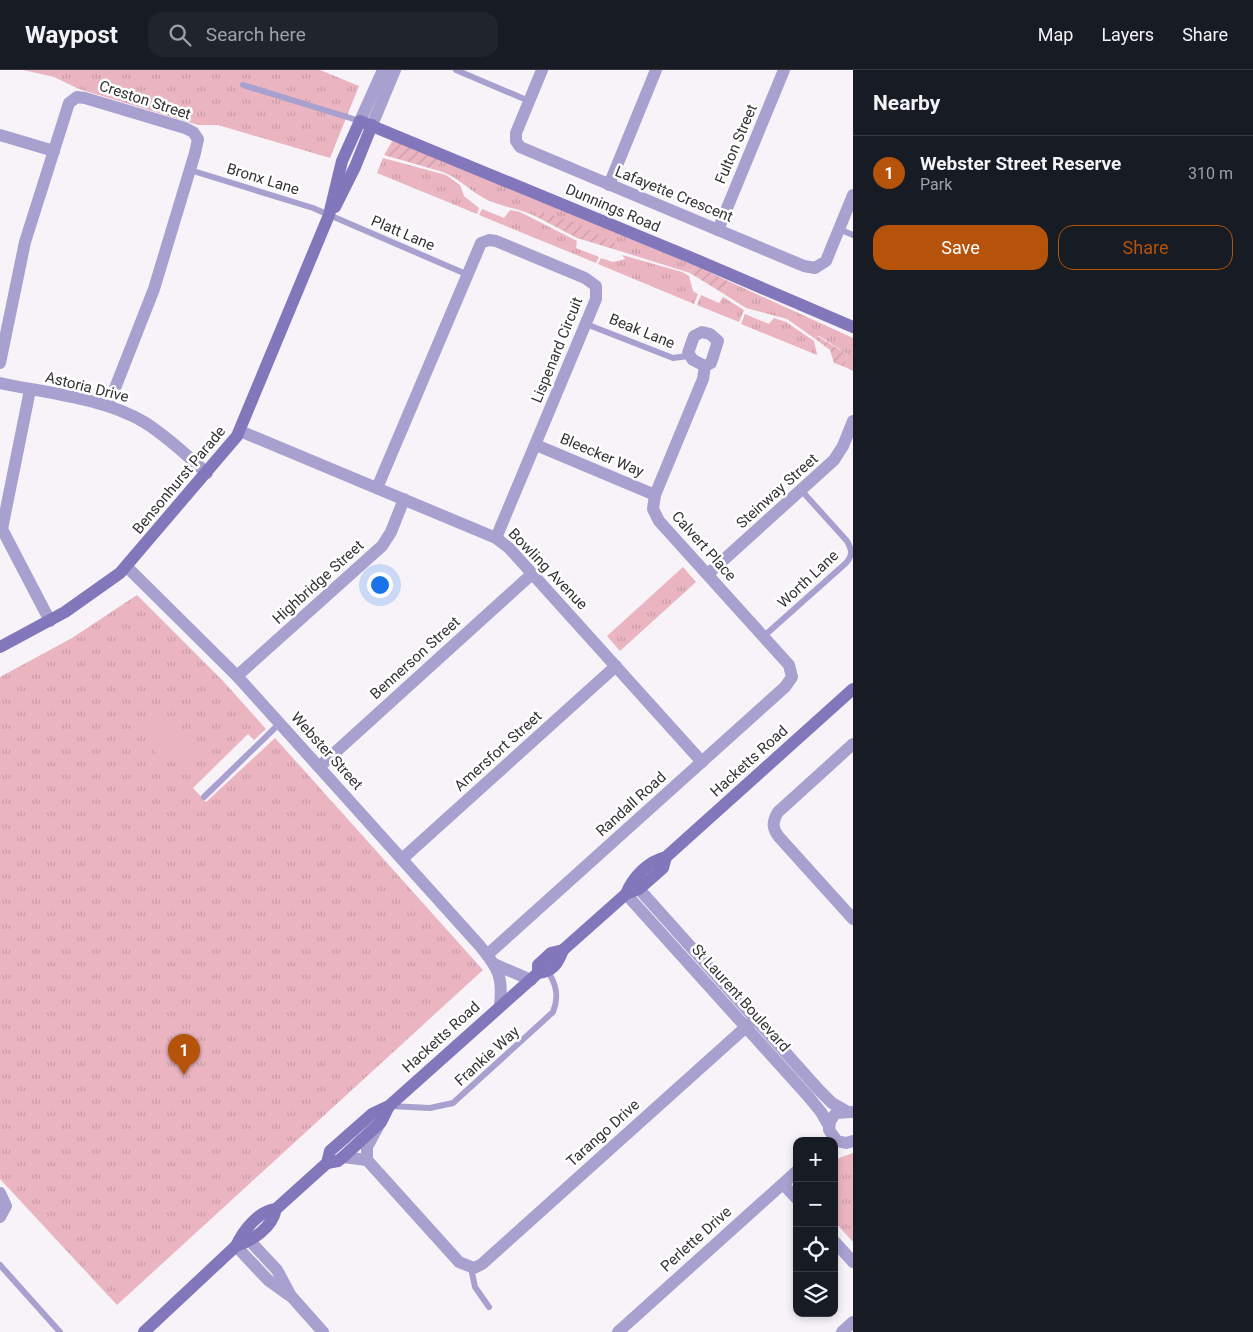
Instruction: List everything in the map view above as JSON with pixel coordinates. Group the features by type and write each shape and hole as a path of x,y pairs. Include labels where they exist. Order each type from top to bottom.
{"street":[{"name":"Bensonhurst Parade","path":"366,123 382,70"},
{"name":"Bensonhurst Parade","path":"0,647 50,621 80,602 127,567 240,431 329,215 342,161 366,123 394,70"},
{"name":"Lafayette Crescent","path":"542,70 516,133 518,145 524,150 718,230 815,268 826,261 853,195"},
{"path":"609,185 656,70"},
{"name":"Fulton Street","path":"718,230 784,70"},
{"name":"Creston Street","path":"0,363 25,242 69,102 80,97 184,128 194,132 198,142 154,289 108,406"},
{"name":"Dunnings Road","path":"366,123 683,254 853,327"},
{"path":"0,136 54,151"},
{"name":"Lispenard Circuit","path":"377,488 478,247 489,240 567,270 594,283 597,289 596,299 496,538"},
{"path":"702,332 716,338 718,345 711,363 705,366 688,356 689,348 698,333 702,332"},
{"path":"655,495 703,379 705,366"},
{"name":"Astoria Drive","path":"0,383 108,406 131,416 154,429 207,473"},
{"path":"30,390 2,529 50,621"},
{"name":"Steinway Street","path":"708,574 834,460 843,446 853,421"},
{"name":"Bowling Avenue","path":"240,431 496,538 509,548 702,762"},
{"name":"Bleecker Way","path":"536,445 655,495"},
{"name":"Calvert Place","path":"655,495 653,504 656,516 789,665 792,675"},
{"name":"Highbridge Street","path":"237,676 382,546 391,532 404,499"},
{"name":"Webster Street","path":"127,567 237,676 491,960 501,977 500,1006"},
{"name":"Bennerson Street","path":"319,766 532,574"},
{"name":"Amersfort Street","path":"402,859 616,666"},
{"name":"Randall Road","path":"491,960 784,687 792,675"},
{"name":"Hacketts Road","path":"144,1332 246,1237 267,1210 276,1209 327,1162 330,1151 372,1114 389,1106 500,1006 539,975 538,965 551,954 563,950 626,894 655,859 666,857 853,689"},
{"path":"853,744 778,812 773,822 774,830 779,837 853,919"},
{"name":"St Laurent Boulevard","path":"635,885 825,1097 851,1112"},
{"name":"St Laurent Boulevard","path":"626,894 817,1106 828,1134"},
{"name":"Webster Street","path":"491,960 539,975"},
{"name":"Tarango Drive","path":"471,1268 482,1264 756,1018"},
{"name":"Hacketts Road","path":"327,1162 338,1161 343,1157 381,1122 389,1106"},
{"path":"843,1143 828,1134 832,1117 851,1112"},
{"path":"367,1160 367,1147 381,1122"},
{"path":"343,1157 352,1156 367,1160 459,1262 471,1268"},
{"name":"Perlette Drive","path":"618,1332 793,1175"},
{"path":"782,1184 793,1195"},
{"path":"0,1193 6,1206 0,1218"},
{"path":"246,1237 277,1270 291,1296 323,1332"},
{"path":"838,1245 853,1262"},
{"path":"236,1246 268,1280 291,1296"},
{"path":"842,1332 853,1322"}],"lane":[{"path":"456,70 529,101"},
{"path":"243,85 366,123"},
{"name":"Bronx Lane","path":"190,170 329,215"},
{"name":"Platt Lane","path":"329,215 466,274"},
{"path":"839,229 853,234"},
{"name":"Beak Lane","path":"586,324 673,358 688,356"},
{"name":"Worth Lane","path":"764,636 846,563 851,556 852,551 847,541 801,490"},
{"path":"204,797 280,723"},
{"name":"Frankie Way","path":"389,1106 430,1108 449,1104 461,1096 553,1012 557,992 554,982 539,975"},
{"path":"0,1265 60,1332"},
{"path":"471,1268 475,1287 489,1307"}],"green space":[{"path":"23,70 320,70 359,86 330,158 218,125 198,125 79,89 54,77"},
{"path":"393,140 440,160 436,170 384,155"},
{"path":"383,158 446,175 460,185 464,196 479,208 477,214 377,173"},
{"path":"440,160 696,266 690,273 620,251 617,244 540,212 537,217 489,200 455,178 436,170"},
{"path":"482,209 504,218 510,210 520,212 577,241 576,248 599,257 596,263 479,215"},
{"path":"540,212 571,221 617,244 620,251 577,238 537,217"},
{"path":"622,255 682,272 689,276 693,291 698,294 694,304 598,264 601,258 613,262 625,259"},
{"path":"696,266 728,281 724,294 690,273"},
{"path":"728,281 853,338 853,371 845,367 847,354 819,336 814,338 787,319 746,308 724,294"},
{"path":"701,295 719,303 723,297 744,310 739,322 697,305"},
{"path":"745,314 769,324 774,318 786,322 814,341 817,355 741,324"},
{"path":"817,336 847,354 845,367 834,363 830,350 814,338"},
{"path":"683,567 696,582 620,651 607,636"},
{"path":"137,595 223,681 266,729 254,740 248,734 193,788 206,802 275,738 483,970 117,1305 0,1179 0,677 72,638"},
{"path":"151,712 183,730 168,761 155,751 148,741 147,728"},
{"path":"184,735 201,744 189,766 172,757"},
{"path":"853,1153 853,1242 838,1225 838,1159"}],"place":[{"name":"Webster Street Reserve","path":"184,1075"}]}
